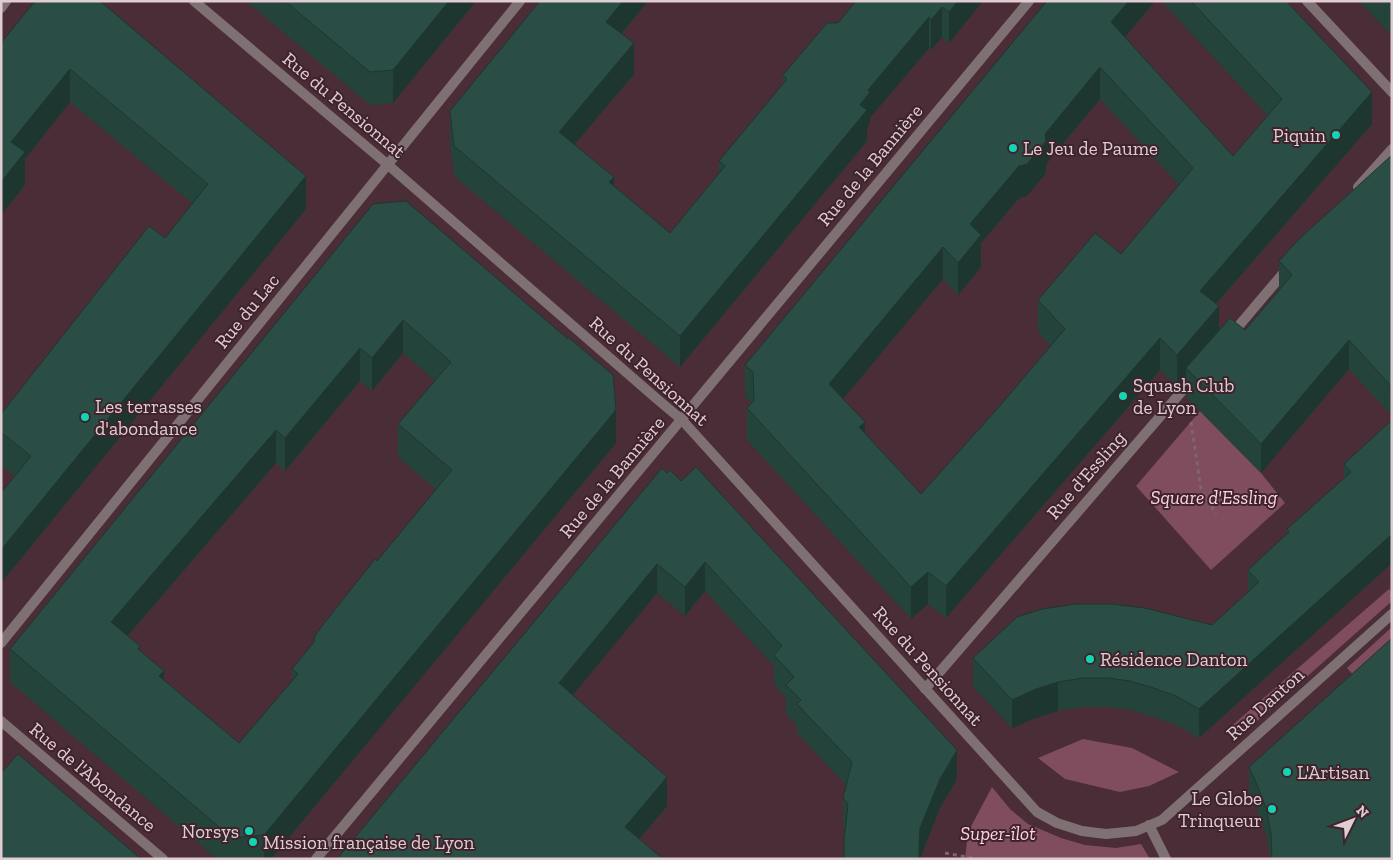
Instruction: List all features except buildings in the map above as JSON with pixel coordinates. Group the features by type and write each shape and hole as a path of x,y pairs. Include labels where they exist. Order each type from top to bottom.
{"street":[{"path":"1,8 6,1"},
{"name":"Rue du Pensionnat","path":"194,1 387,164 682,420 1037,812 1057,823 1082,831 1106,834 1136,831 1162,820"},
{"name":"Rue du Lac","path":"1,643 520,1"},
{"name":"Rue de la Bannière","path":"316,859 1029,1"},
{"path":"1307,1 1392,92"},
{"path":"1353,193 1392,148"},
{"path":"1224,343 1295,260"},
{"name":"Rue d'Essling","path":"925,689 1204,365"},
{"name":"Rue Danton","path":"1162,820 1392,614"},
{"name":"Rue de l'Abondance","path":"1,721 163,859"},
{"path":"1149,825 1166,859"}],"path":[{"path":"1190,414 1201,489 1216,514"},
{"path":"944,853 978,859"}],"green space":[{"name":"Square d'Essling","path":"1200,411 1261,473 1285,503 1211,570 1136,486"},
{"path":"1389,589 1392,592 1392,601 1237,739 1228,729"},
{"path":"1392,627 1392,648 1357,679 1347,668"},
{"path":"1083,739 1132,748 1179,772 1149,786 1120,792 1065,779 1038,758"},
{"name":"Super-îlot","path":"992,787 1010,809 1028,824 1061,838 1085,845 1116,848 1141,844 1150,859 965,859 968,832"}],"place":[{"name":"Piquin","path":"1336,135"},
{"name":"Le Jeu de Paume","path":"1013,148"},
{"name":"Squash Club de Lyon","path":"1123,396"},
{"name":"Les terrasses d'abondance","path":"85,417"},
{"name":"Résidence Danton","path":"1090,659"},
{"name":"L'Artisan","path":"1287,772"},
{"name":"Le Globe Trinqueur","path":"1272,809"},
{"name":"Norsys","path":"249,831"},
{"name":"Mission française de Lyon","path":"253,842"}]}
